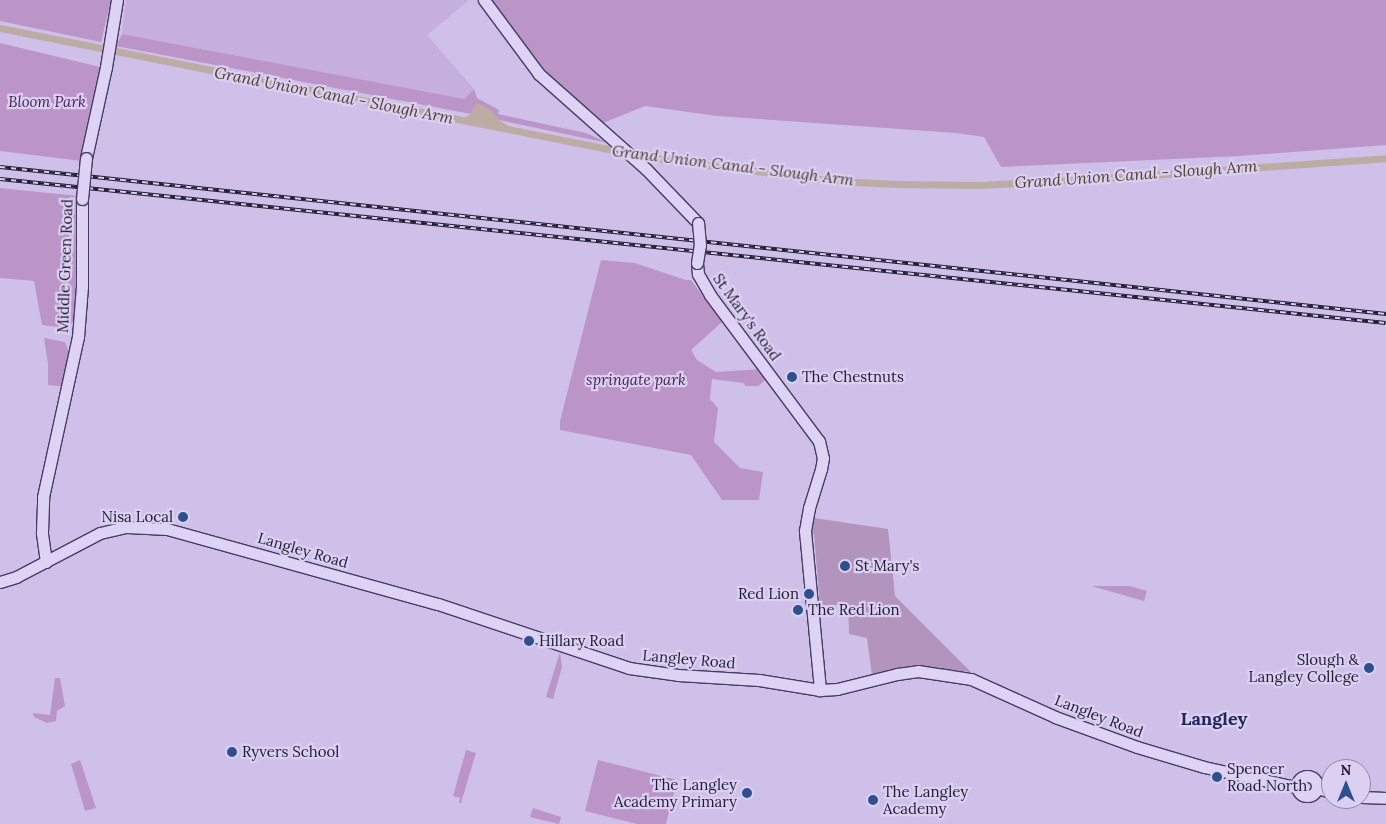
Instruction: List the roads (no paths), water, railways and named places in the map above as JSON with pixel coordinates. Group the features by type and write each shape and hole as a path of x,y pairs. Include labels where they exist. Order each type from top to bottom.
{"street":[{"name":"Middle Green Road","path":"46,562 42,532 43,497 78,337 82,286 82,199 86,158 106,66 117,0"},
{"name":"St Mary's Road","path":"484,0 539,74 646,169 698,223 700,245 697,264 698,274 710,295 819,441 823,458 822,469 809,508 805,531 820,690"},
{"name":"Langley Road","path":"0,582 46,562 100,533 127,527 167,528 457,610 629,668 678,675 759,680 820,690 837,689 897,674 918,671 972,679 1055,717 1136,747 1219,771 1296,787 1301,778 1308,776 1316,781 1317,788 1321,789"},
{"path":"1371,797 1386,798"}],"waterway":[{"name":"Grand Union Canal - Slough Arm","path":"0,28 653,158 835,181 981,185 1386,158"}],"railway":[{"path":"0,167 1386,314"},
{"path":"0,179 1386,323"}],"place":[{"name":"The Chestnuts","path":"792,377"},
{"name":"Nisa Local","path":"183,517"},
{"name":"St Mary's","path":"845,566"},
{"name":"Red Lion","path":"809,594"},
{"name":"The Red Lion","path":"798,610"},
{"name":"Hillary Road","path":"529,641"},
{"name":"Slough & Langley College","path":"1369,668"},
{"name":"Ryvers School","path":"232,752"},
{"name":"Spencer Road North","path":"1217,777"},
{"name":"The Langley Academy Primary","path":"747,793"},
{"name":"The Langley Academy","path":"873,800"}],"district":[{"name":"Langley","path":"1214,719"}],"park label":[{"name":"Bloom Park","path":"47,102"},
{"name":"springate park","path":"636,380"}]}
